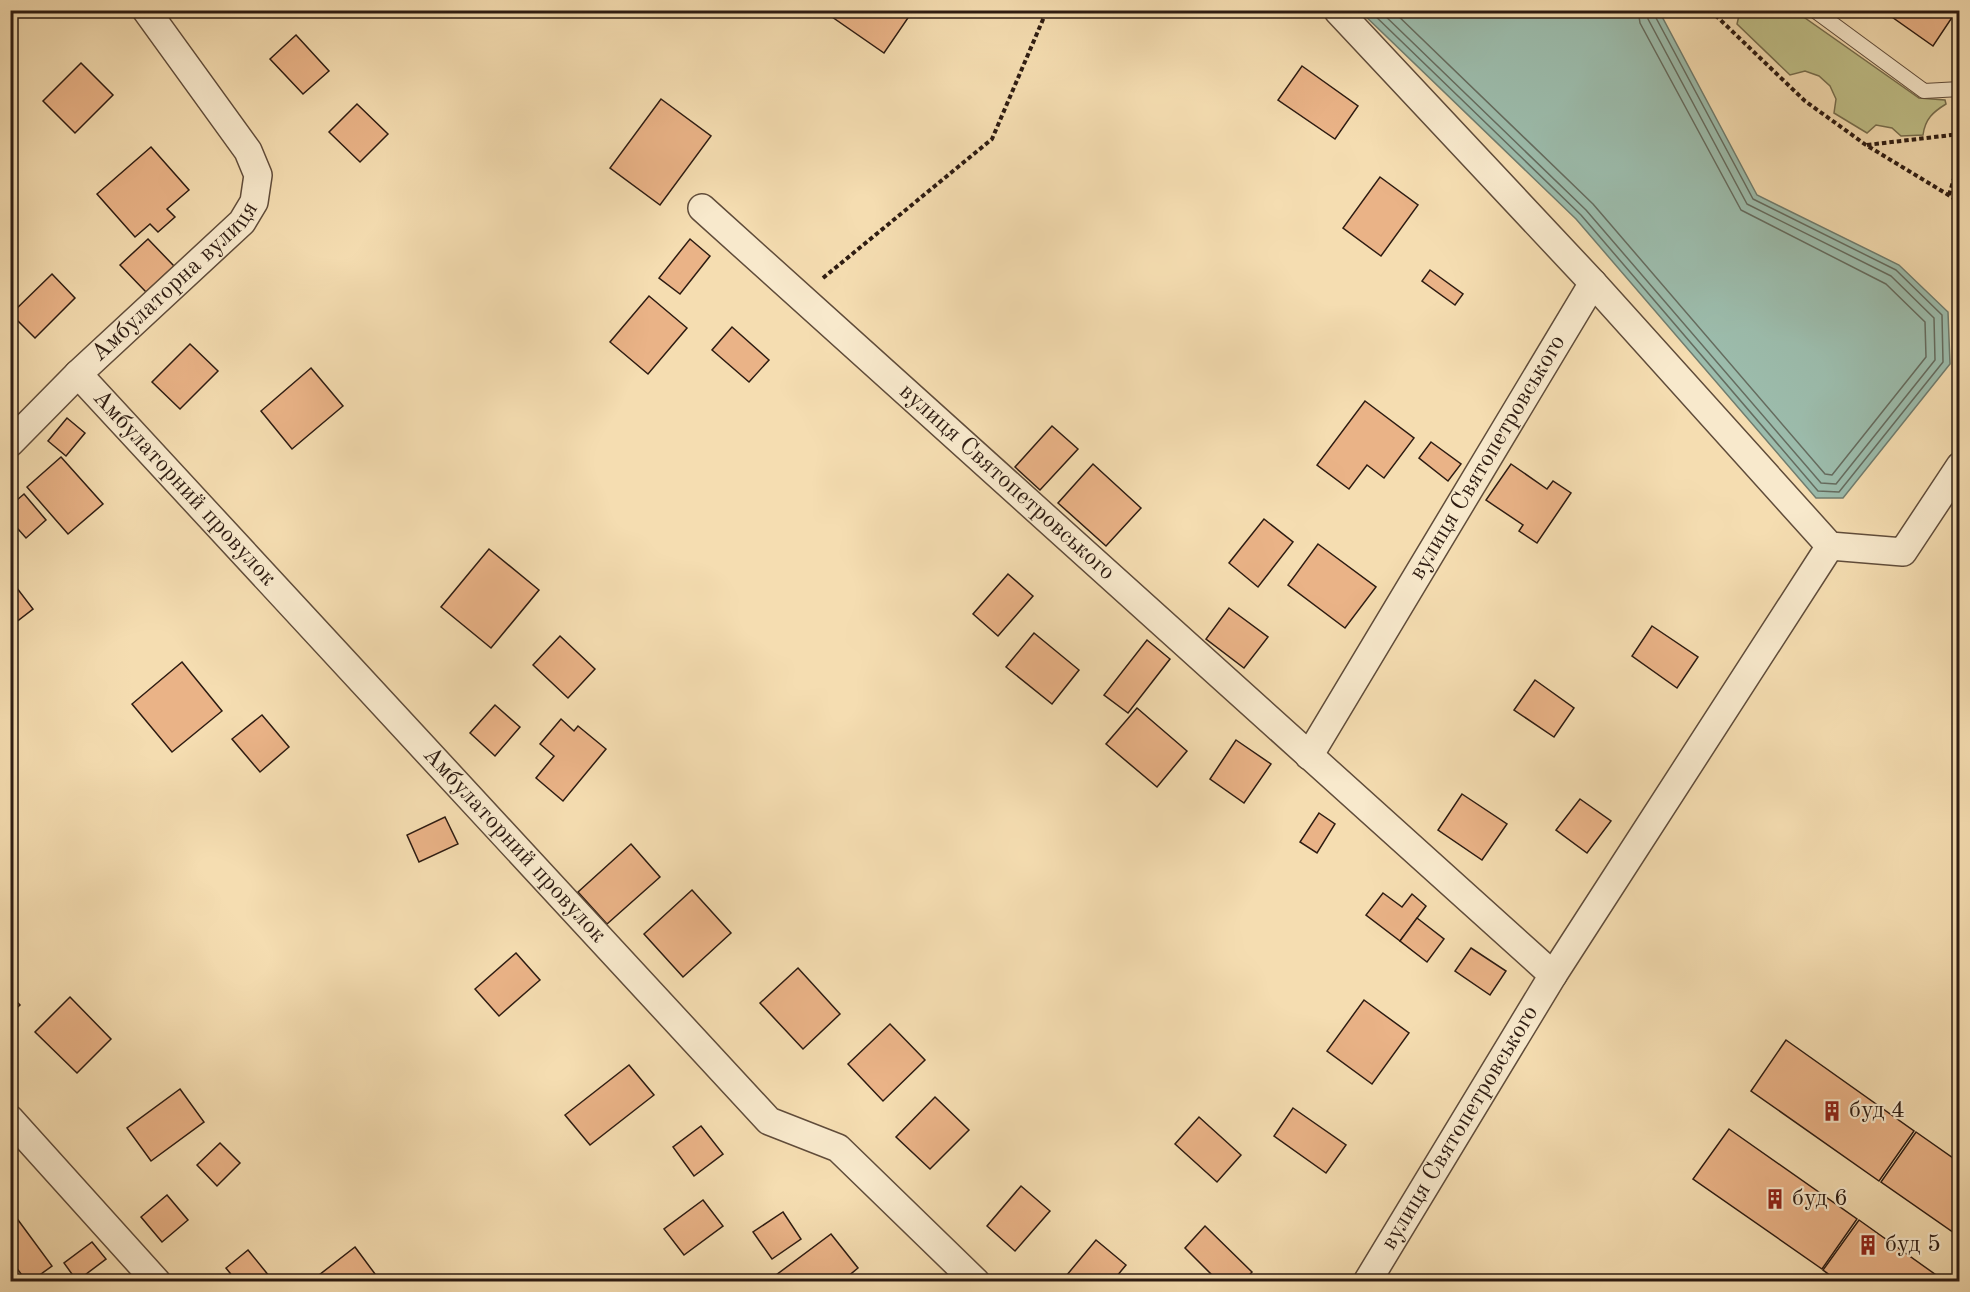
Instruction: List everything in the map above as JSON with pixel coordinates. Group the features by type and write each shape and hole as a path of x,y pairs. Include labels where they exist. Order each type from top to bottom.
{"street":[{"name":"Амбулаторна вулиця","path":"10,443 78,374 242,222 254,202 258,175 248,151 146,10"},
{"path":"1338,11 1593,284 1830,546 1903,552 1959,466"},
{"name":"вулиця Святопетровського","path":"702,208 1553,975"},
{"name":"вулиця Святопетровського","path":"1309,756 1593,284"},
{"name":"Амбулаторний провулок","path":"78,374 769,1121 838,1148 976,1281"},
{"name":"вулиця Святопетровського","path":"1367,1281 1553,975 1830,546"},
{"path":"10,1119 157,1281"}],"lane":[{"path":"1814,10 1924,91 1956,90"}],"path":[{"path":"800,296 992,139 1047,10"},
{"path":"1710,10 1804,101 1866,145 1959,202"},
{"path":"1949,195 1959,162 1956,90"},
{"path":"1866,145 1959,134"}],"green space":[{"path":"1740,11 1795,11 1919,98 1945,100 1946,104 1930,116 1923,135 1901,136 1892,128 1876,125 1867,133 1834,113 1836,99 1830,86 1819,76 1805,71 1790,75 1737,24"}],"water":[{"path":"1360,11 1659,11 1757,195 1899,265 1948,312 1950,364 1843,498 1816,498 1576,219"}],"building":[{"path":"822,10 904,10 910,15 884,53"},
{"path":"1882,10 1957,10 1933,46"},
{"path":"296,35 329,71 303,94 270,59"},
{"path":"81,63 113,95 75,133 43,101"},
{"path":"1302,66 1358,106 1335,139 1278,100"},
{"path":"661,99 711,136 660,205 610,168"},
{"path":"357,104 388,134 360,162 329,132"},
{"path":"151,147 189,190 167,209 175,217 158,232 150,224 135,237 97,194"},
{"path":"1380,177 1418,205 1381,256 1343,228"},
{"path":"148,239 174,266 146,292 120,265"},
{"path":"690,239 710,256 680,294 659,278"},
{"path":"1430,270 1463,294 1455,305 1422,281"},
{"path":"52,274 75,298 35,338 11,314"},
{"path":"649,296 687,328 648,374 610,342"},
{"path":"732,327 769,360 749,382 712,350"},
{"path":"190,344 218,371 180,409 152,382"},
{"path":"311,368 343,406 292,449 261,411"},
{"path":"1365,401 1414,438 1384,478 1367,465 1349,489 1317,465"},
{"path":"67,418 85,433 66,456 48,441"},
{"path":"1052,426 1078,449 1040,490 1015,467"},
{"path":"1431,442 1461,464 1448,481 1419,458"},
{"path":"61,457 103,504 68,534 27,487"},
{"path":"1093,464 1141,508 1106,546 1058,503"},
{"path":"1511,464 1547,489 1553,481 1571,493 1537,543 1519,531 1523,525 1486,500"},
{"path":"24,494 46,520 26,538 10,520 10,506"},
{"path":"1264,519 1293,542 1258,587 1229,563"},
{"path":"1318,544 1376,587 1345,628 1288,585"},
{"path":"489,549 539,590 491,648 441,607"},
{"path":"1008,574 1033,596 998,636 973,614"},
{"path":"10,579 33,609 11,626 10,626"},
{"path":"1229,608 1268,637 1244,668 1206,639"},
{"path":"1652,626 1698,657 1677,688 1632,656"},
{"path":"1034,633 1079,670 1052,704 1006,667"},
{"path":"560,636 595,669 568,698 533,665"},
{"path":"1147,640 1170,659 1128,713 1104,695"},
{"path":"182,662 222,711 172,752 132,704"},
{"path":"1535,680 1574,708 1554,737 1514,710"},
{"path":"495,705 520,727 495,756 470,733"},
{"path":"1137,708 1187,751 1157,787 1106,744"},
{"path":"262,715 289,747 260,772 232,739"},
{"path":"561,719 574,731 578,726 606,749 563,801 536,778 554,756 540,744"},
{"path":"1236,740 1271,764 1244,803 1210,779"},
{"path":"1462,794 1507,824 1482,860 1438,830"},
{"path":"1580,799 1611,821 1587,853 1556,830"},
{"path":"1319,813 1335,824 1317,853 1300,842"},
{"path":"445,817 458,844 419,862 407,835"},
{"path":"631,844 660,877 607,924 578,892"},
{"path":"692,890 731,933 683,977 644,934"},
{"path":"1383,893 1402,907 1412,894 1426,906 1400,941 1366,915"},
{"path":"1417,918 1444,939 1427,962 1400,941"},
{"path":"1471,948 1506,971 1490,995 1455,971"},
{"path":"516,953 540,980 499,1016 475,989"},
{"path":"798,968 840,1014 803,1049 760,1003"},
{"path":"10,995 20,1005 10,1014"},
{"path":"70,997 111,1039 77,1073 35,1032"},
{"path":"1364,1000 1409,1033 1372,1084 1327,1051"},
{"path":"890,1024 925,1060 883,1101 848,1064"},
{"name":"буд 4","path":"1786,1040 1914,1131 1879,1181 1751,1091"},
{"path":"629,1065 654,1095 590,1145 565,1115"},
{"path":"180,1089 204,1122 151,1161 127,1128"},
{"path":"935,1097 969,1130 930,1169 896,1137"},
{"path":"1293,1108 1346,1145 1326,1173 1274,1136"},
{"path":"1199,1117 1241,1155 1217,1182 1175,1144"},
{"path":"701,1126 723,1154 694,1176 673,1147"},
{"name":"буд 6","path":"1729,1129 1857,1219 1822,1269 1693,1179"},
{"path":"1916,1132 1960,1163 1960,1237 1881,1182"},
{"path":"220,1143 240,1163 217,1186 197,1165"},
{"path":"1021,1186 1050,1211 1015,1251 987,1226"},
{"path":"167,1195 188,1220 162,1242 141,1217"},
{"path":"703,1200 723,1226 684,1255 664,1229"},
{"path":"10,1209 52,1266 30,1282 27,1282 10,1259"},
{"path":"783,1212 801,1239 772,1259 753,1232"},
{"name":"буд 5","path":"1859,1220 1946,1282 1839,1282 1823,1270"},
{"path":"1205,1226 1252,1272 1243,1282 1219,1282 1185,1248"},
{"path":"831,1234 858,1268 841,1282 775,1282 772,1278"},
{"path":"1096,1240 1126,1265 1112,1282 1061,1282"},
{"path":"92,1242 106,1259 77,1281 64,1263"},
{"path":"355,1247 381,1282 310,1282"},
{"path":"248,1250 274,1282 237,1282 226,1268"}],"place":[{"name":"буд 4","path":"1832,1111"},
{"name":"буд 6","path":"1775,1199"},
{"name":"буд 5","path":"1868,1245"}]}
